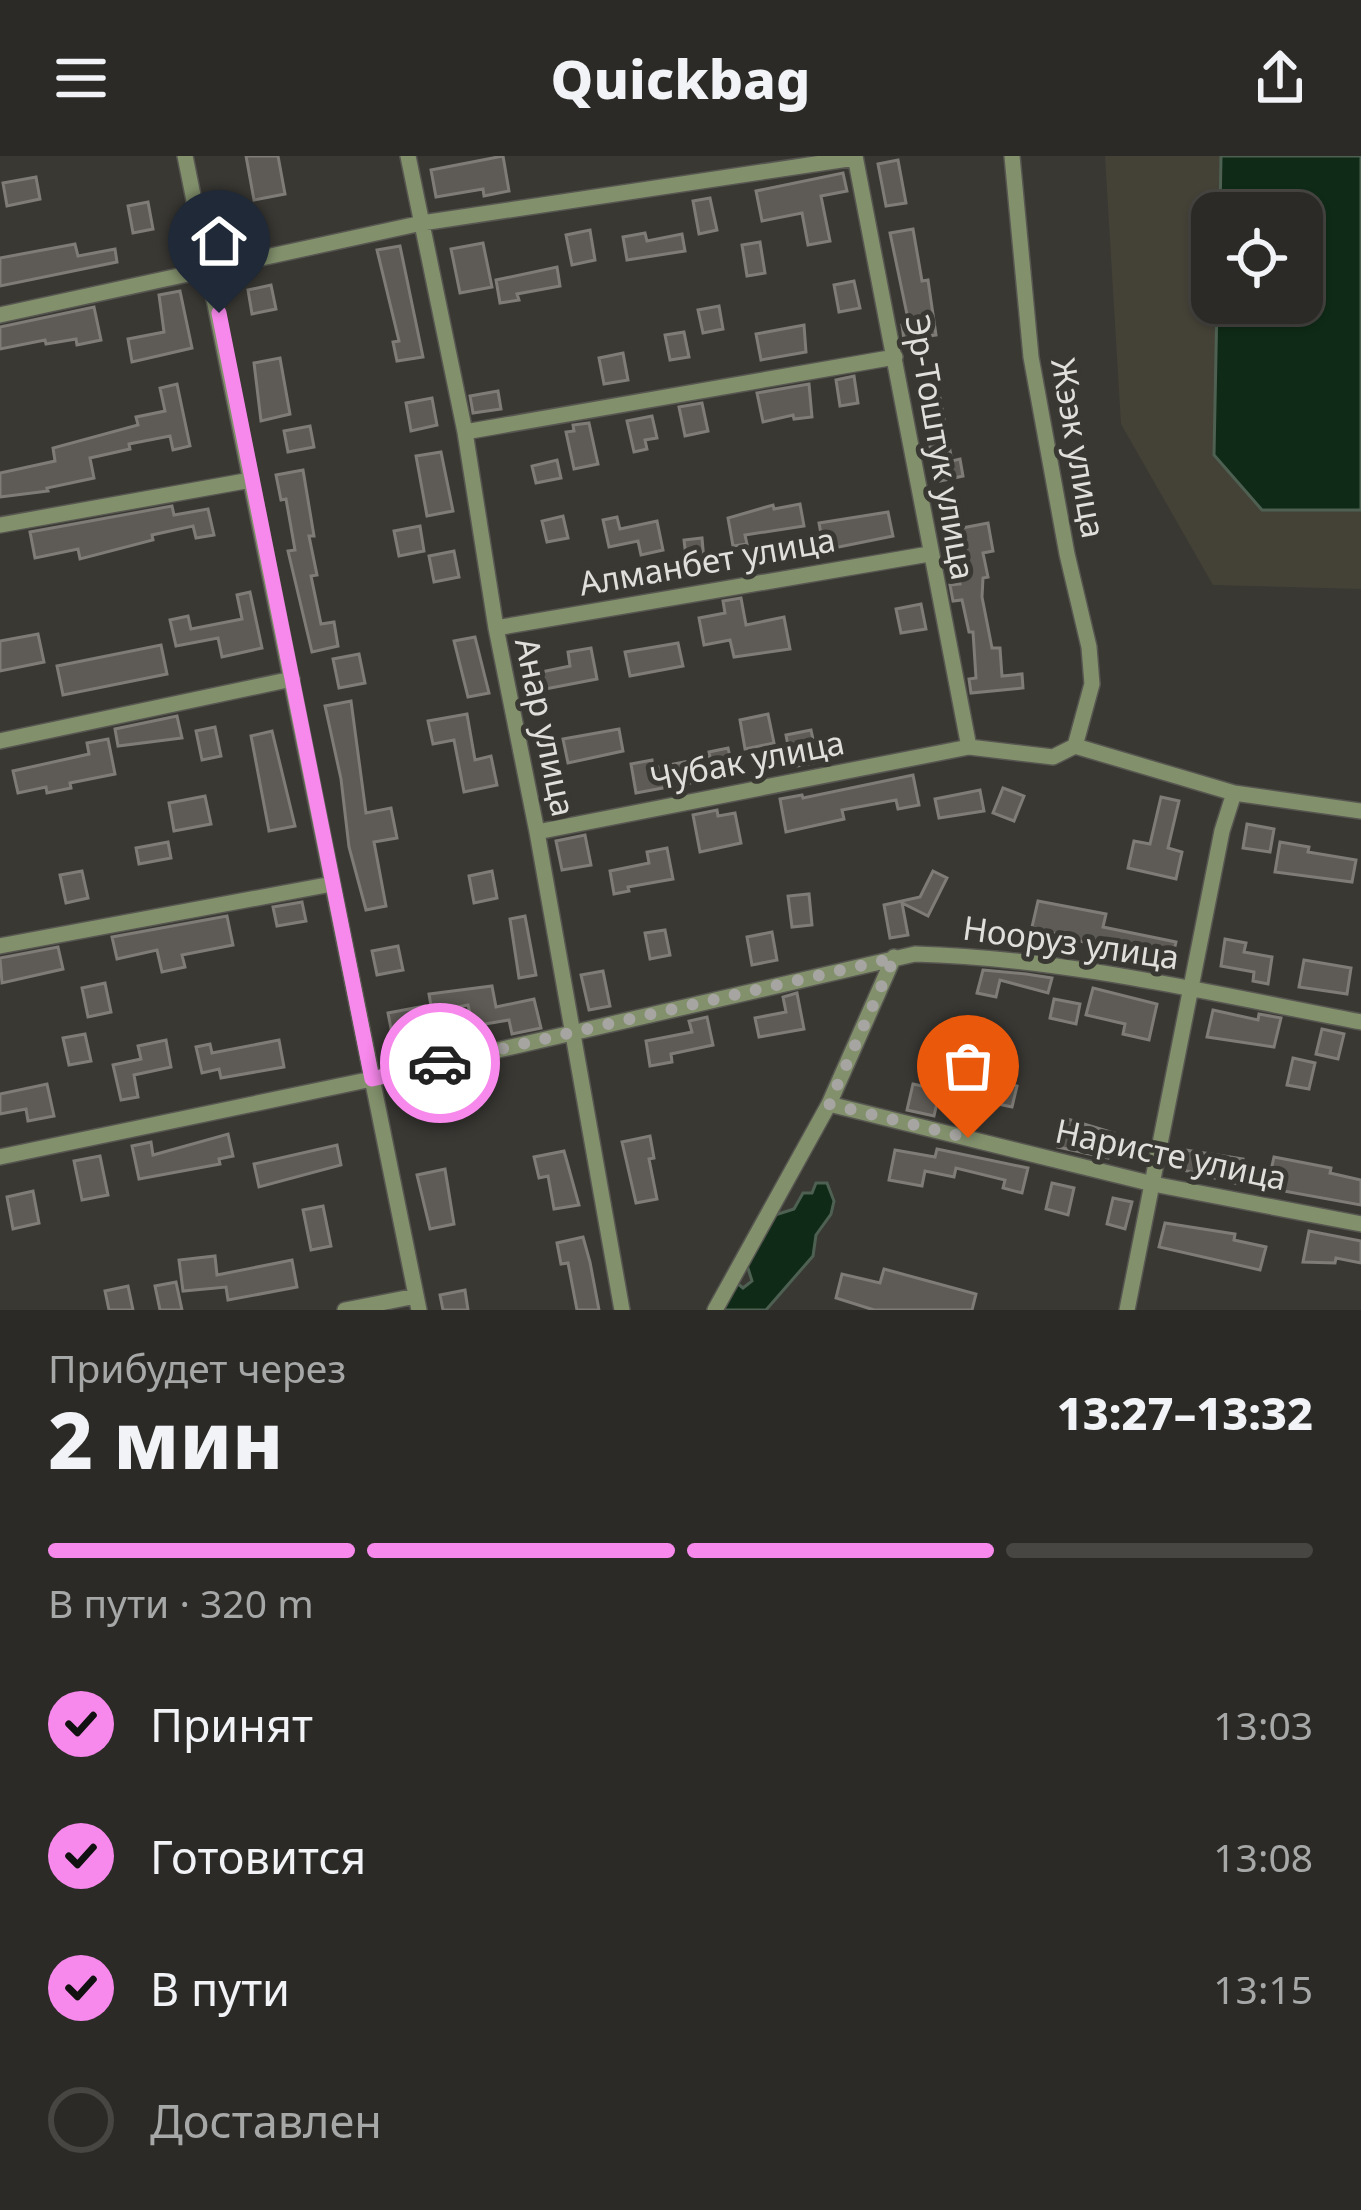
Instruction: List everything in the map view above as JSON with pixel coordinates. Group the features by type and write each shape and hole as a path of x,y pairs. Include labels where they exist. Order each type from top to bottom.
{"street":[{"path":"185,156 418,1303 345,1310"},
{"name":"Анар улица","path":"408,156 465,432 496,628 622,1310"},
{"name":"Жээк улица","path":"1012,156 1030,357 1089,647 1091,684 1075,746"},
{"name":"Эр-Тоштук улица","path":"0,315 422,223 855,157 969,747"},
{"path":"465,432 895,357"},
{"path":"0,525 251,480"},
{"name":"Алманбет улица","path":"496,628 929,554"},
{"path":"0,741 292,679"},
{"path":"969,747 1053,757 1075,746 1234,793 1361,811"},
{"name":"Чубак улица","path":"537,832 969,747"},
{"path":"1127,1310 1222,831 1234,793"},
{"path":"0,946 332,884"},
{"name":"Нооруз улица","path":"0,1157 372,1079 915,954 981,956 1361,1022"},
{"path":"715,1310 829,1104 894,958"},
{"name":"Наристе улица","path":"829,1104 1153,1184 1361,1224"}],"shaded area":[{"path":"1105,156 1361,156 1361,589 1213,585 1121,424"},
{"path":"1221,156 1361,156 1361,510 1262,510 1214,455 1217,324 1323,324 1323,192 1220,192"},
{"path":"816,1183 827,1183 834,1201 816,1235 813,1256 766,1310 721,1310 736,1282 743,1288 752,1281 747,1265 775,1215 794,1209"}],"building":[{"path":"246,156 278,156 285,194 254,200"},
{"path":"503,156 509,191 484,196 483,189 436,197 431,170"},
{"path":"898,160 906,203 886,206 878,164"},
{"path":"843,173 847,191 821,196 830,241 808,245 802,213 762,221 756,191"},
{"path":"36,177 40,199 7,206 3,183"},
{"path":"710,198 717,230 699,234 693,201"},
{"path":"148,202 153,229 133,233 128,206"},
{"path":"913,229 922,281 928,280 936,335 904,340 902,325 909,324 890,233"},
{"path":"590,230 595,260 572,265 566,235"},
{"path":"645,233 647,241 682,234 685,251 627,260 623,237"},
{"path":"760,242 765,273 747,276 742,245"},
{"path":"483,243 492,287 460,293 451,249"},
{"path":"75,244 78,256 115,249 117,262 0,286 0,258"},
{"path":"400,246 423,357 397,361 393,342 399,341 377,250"},
{"path":"557,267 560,286 517,294 519,300 500,303 496,280"},
{"path":"854,281 860,308 839,312 834,285"},
{"path":"271,285 276,309 252,314 248,290"},
{"path":"180,291 192,348 132,362 128,339 164,332 159,295"},
{"path":"719,306 723,329 703,333 698,310"},
{"path":"94,307 101,340 77,345 76,339 46,344 45,340 0,349 0,327"},
{"path":"804,325 806,352 761,360 756,334"},
{"path":"684,332 689,357 670,360 665,335"},
{"path":"623,353 628,380 604,384 599,358"},
{"path":"280,358 290,414 261,421 254,363"},
{"path":"935,372 952,461 960,459 963,476 936,482 918,375"},
{"path":"854,376 858,403 840,406 836,380"},
{"path":"177,384 190,446 173,450 170,436 129,444 130,449 90,458 94,478 48,491 0,497 0,473 55,461 53,448 138,425 136,417 165,411 160,388"},
{"path":"809,384 812,417 794,419 793,415 763,422 757,393"},
{"path":"498,391 501,409 473,413 470,396"},
{"path":"432,398 437,425 411,431 406,403"},
{"path":"702,403 708,431 685,436 679,407"},
{"path":"652,416 657,438 645,440 647,449 634,452 627,421"},
{"path":"589,423 598,464 574,469 566,432 574,431 573,425"},
{"path":"310,426 314,447 288,452 284,431"},
{"path":"441,452 453,511 427,516 416,456"},
{"path":"557,460 561,478 536,483 532,466"},
{"path":"303,470 317,575 311,576 321,624 334,622 338,646 312,652 288,551 295,550 286,499 281,500 276,475"},
{"path":"800,504 804,526 745,535 747,544 733,546 728,518 773,505 774,509"},
{"path":"172,506 174,515 208,509 214,535 196,538 193,526 80,559 78,549 35,558 30,532"},
{"path":"888,512 893,536 824,550 819,523"},
{"path":"563,516 568,538 547,542 542,521"},
{"path":"617,517 620,529 657,521 663,550 641,555 638,541 609,547 603,520"},
{"path":"988,523 993,551 983,553 988,577 983,578 982,597 992,648 1000,648 1002,676 1022,674 1023,688 971,693 969,679 976,678 973,632 969,632 962,600 953,601 950,585 960,584 955,562 968,559 962,528"},
{"path":"420,526 424,551 399,556 394,531"},
{"path":"702,538 705,572 688,574 684,540"},
{"path":"454,551 459,577 434,582 429,556"},
{"path":"250,592 262,648 222,657 218,638 176,646 170,620 188,616 191,629 242,619 237,595"},
{"path":"741,598 746,625 784,617 790,649 734,657 730,640 704,645 699,618 725,613 723,601"},
{"path":"921,604 926,629 901,633 896,609"},
{"path":"38,634 44,662 0,671 0,641"},
{"path":"475,637 489,693 468,697 454,641"},
{"path":"678,643 683,666 630,676 625,652"},
{"path":"161,645 167,674 63,695 57,666"},
{"path":"591,648 597,679 535,691 532,674 570,666 568,652"},
{"path":"359,654 365,683 339,688 333,659"},
{"path":"351,701 366,813 391,808 397,838 374,842 386,906 366,910 349,847 325,706"},
{"path":"467,714 475,760 491,756 497,785 464,792 454,740 433,744 428,721"},
{"path":"768,714 774,743 745,749 740,720"},
{"path":"177,716 182,738 118,746 115,729"},
{"path":"215,727 221,756 202,760 196,731"},
{"path":"619,729 623,751 568,763 563,739"},
{"path":"811,730 818,762 792,767 786,735"},
{"path":"272,731 295,826 269,831 251,736"},
{"path":"108,739 115,774 47,793 46,787 18,793 13,771 89,754 87,743"},
{"path":"728,748 733,769 636,793 631,764 652,760 653,768 710,757 709,752"},
{"path":"913,775 919,805 898,809 896,800 842,810 844,819 786,832 780,799"},
{"path":"1003,788 1024,796 1014,821 993,813"},
{"path":"980,790 984,811 939,818 935,799"},
{"path":"205,796 211,824 174,831 169,803"},
{"path":"1161,797 1179,801 1168,848 1182,852 1176,879 1128,868 1134,841 1150,844"},
{"path":"717,810 718,816 735,813 741,843 700,852 693,815"},
{"path":"1247,824 1274,829 1270,852 1243,848"},
{"path":"585,835 591,865 562,870 556,841"},
{"path":"168,842 171,858 139,864 136,848"},
{"path":"1280,842 1356,860 1352,882 1275,872"},
{"path":"667,848 673,879 614,894 610,871 649,863 647,852"},
{"path":"82,871 88,898 66,903 60,875"},
{"path":"492,871 497,898 474,903 469,876"},
{"path":"933,871 947,878 928,916 902,903 908,935 890,938 884,905 920,897"},
{"path":"809,894 812,925 792,927 788,896"},
{"path":"1038,901 1106,914 1103,927 1176,942 1170,967 1032,927"},
{"path":"302,902 306,921 277,926 273,907"},
{"path":"227,916 233,945 182,955 185,967 162,972 157,950 117,959 112,937"},
{"path":"525,916 536,975 519,978 510,919"},
{"path":"665,930 670,955 650,959 645,933"},
{"path":"772,932 777,960 752,965 747,937"},
{"path":"1225,939 1246,943 1244,952 1272,957 1268,984 1253,981 1254,972 1221,966"},
{"path":"398,946 403,970 377,975 372,951"},
{"path":"58,947 63,969 2,983 0,958"},
{"path":"1304,960 1351,968 1347,994 1299,987"},
{"path":"983,970 1052,978 1048,993 1000,980 996,997 977,993"},
{"path":"603,971 610,1006 589,1010 581,975"},
{"path":"105,983 111,1012 88,1017 82,988"},
{"path":"492,986 496,1007 534,999 541,1028 512,1034 509,1020 473,1026 468,1005 432,1012 429,994"},
{"path":"1093,988 1157,1004 1149,1040 1123,1034 1125,1024 1086,1015"},
{"path":"797,993 804,1029 759,1037 755,1018 786,1012 783,997"},
{"path":"1054,999 1080,1004 1076,1024 1050,1018"},
{"path":"425,1006 430,1032 393,1039 388,1013"},
{"path":"1213,1010 1258,1020 1259,1014 1281,1018 1274,1047 1207,1037"},
{"path":"707,1017 713,1045 671,1054 672,1062 650,1066 646,1041 692,1032 689,1021"},
{"path":"1322,1029 1344,1034 1338,1059 1316,1054"},
{"path":"85,1034 91,1061 69,1065 63,1038"},
{"path":"166,1040 171,1067 134,1075 138,1097 121,1100 113,1065 141,1059 138,1046"},
{"path":"279,1040 284,1067 221,1078 219,1069 202,1073 196,1047 210,1044 212,1053"},
{"path":"1293,1058 1315,1063 1309,1089 1287,1085"},
{"path":"989,1079 1017,1086 1012,1107 984,1101"},
{"path":"47,1084 54,1116 28,1121 26,1109 0,1114 0,1094"},
{"path":"913,1084 940,1090 934,1116 907,1110"},
{"path":"1064,1118 1114,1133 1108,1158 1058,1147"},
{"path":"228,1134 233,1156 219,1159 220,1164 139,1179 132,1146 151,1142 153,1155"},
{"path":"650,1136 657,1199 636,1203 622,1142"},
{"path":"337,1145 341,1165 259,1187 254,1164"},
{"path":"937,1149 1028,1168 1022,1193 1003,1188 1005,1180 956,1168 954,1177 925,1171 922,1186 889,1180 895,1150 935,1157"},
{"path":"1179,1149 1243,1159 1238,1184 1175,1168"},
{"path":"564,1151 579,1205 554,1209 548,1176 539,1178 534,1157"},
{"path":"100,1156 108,1195 82,1200 74,1161"},
{"path":"1274,1157 1331,1168 1330,1173 1361,1180 1361,1205 1267,1188"},
{"path":"445,1169 454,1224 430,1229 417,1175"},
{"path":"1052,1183 1074,1188 1068,1215 1046,1209"},
{"path":"33,1191 39,1223 13,1229 7,1197"},
{"path":"1113,1198 1132,1202 1125,1229 1107,1224"},
{"path":"323,1206 331,1246 311,1250 303,1210"},
{"path":"1165,1223 1235,1234 1234,1240 1266,1247 1260,1270 1159,1247"},
{"path":"1309,1231 1361,1241 1361,1263 1336,1258 1335,1263 1303,1262"},
{"path":"583,1237 599,1310 577,1310 568,1263 561,1264 557,1243"},
{"path":"215,1256 217,1275 292,1260 297,1287 228,1300 226,1287 183,1291 179,1260"},
{"path":"884,1269 976,1294 972,1310 874,1310 836,1298 842,1274 880,1283"},
{"path":"176,1282 182,1310 160,1310 155,1286"},
{"path":"128,1286 133,1310 109,1310 105,1291"},
{"path":"465,1290 468,1310 443,1310 440,1295"}],"way so far":[{"path":"440,1063 894,958 829,1104 968,1138"}],"route":[{"path":"219,313 372,1079 440,1063"}]}
